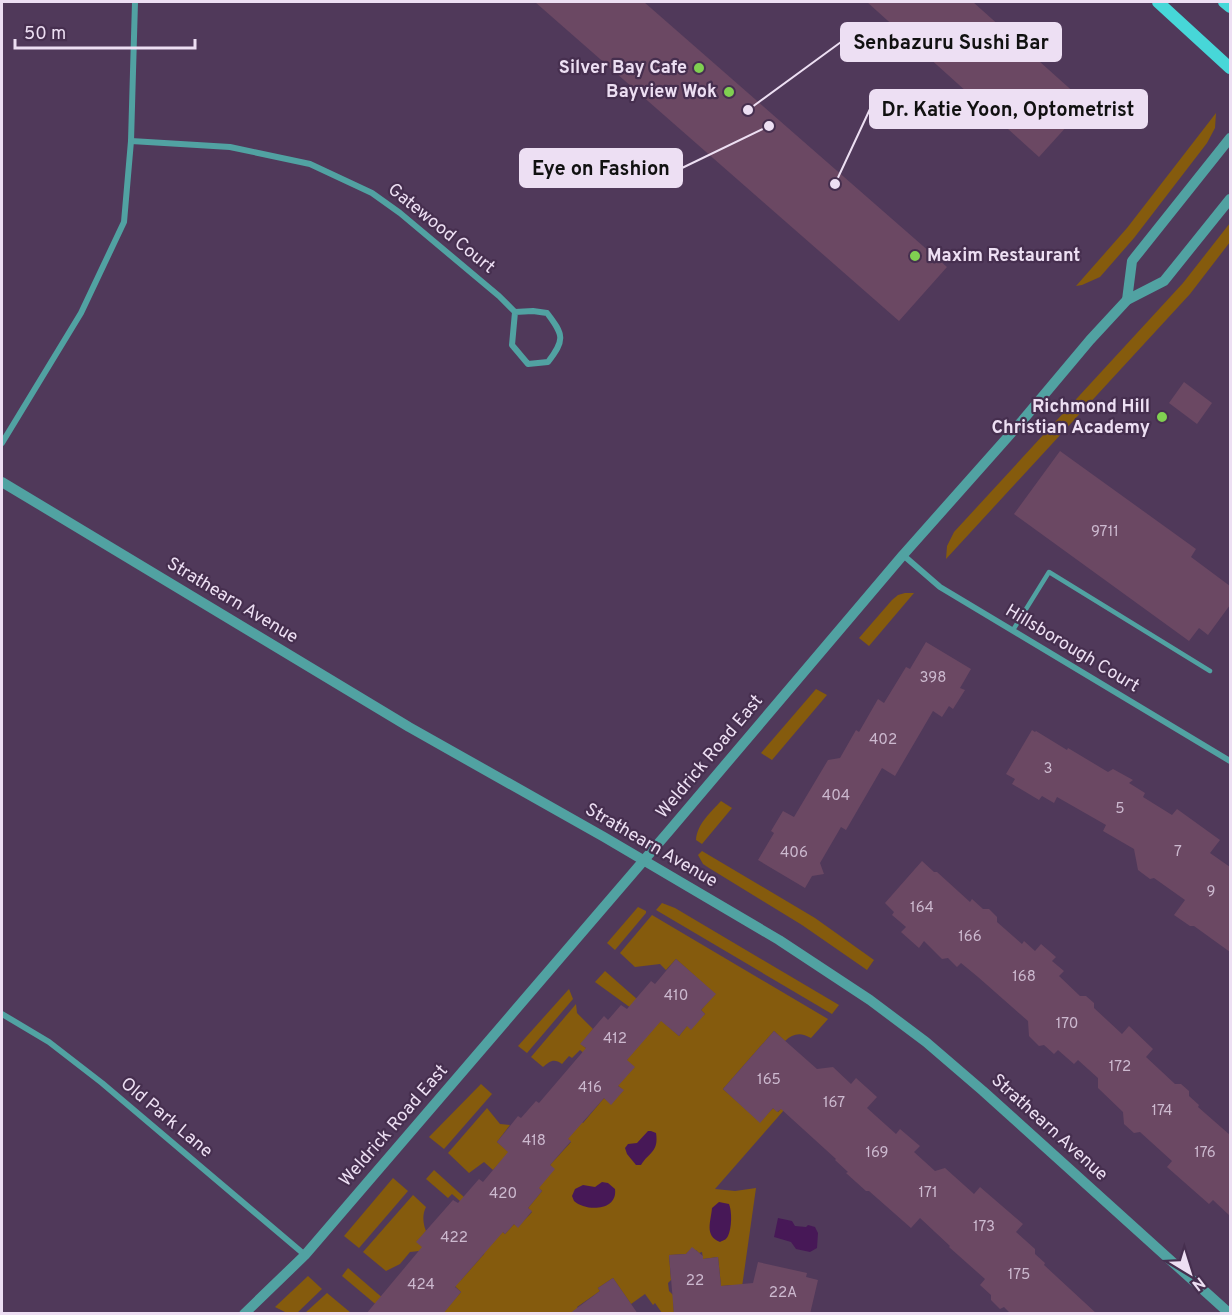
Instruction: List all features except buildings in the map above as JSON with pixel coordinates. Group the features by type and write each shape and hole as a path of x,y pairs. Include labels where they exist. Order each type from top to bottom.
{"main road":[{"path":"1158,2 1230,68"},
{"path":"1224,2 1230,7"}],"street":[{"path":"2,442 81,313 124,222 131,141 135,2"},
{"path":"1127,300 1132,261 1230,138"},
{"name":"Gatewood Court","path":"131,141 230,147 309,164 372,193 400,213 490,288 515,312"},
{"name":"Weldrick Road East","path":"243,1314 305,1255 903,555 1022,421 1090,340 1127,300 1164,281 1230,199"},
{"path":"515,312 547,313 559,329 560,347 548,362 528,364 512,345 515,312"},
{"name":"Strathearn Avenue","path":"2,482 409,727 644,860 779,940 870,1000 926,1042 1001,1107 1230,1314"},
{"name":"Hillsborough Court","path":"903,555 940,587 1230,761"},
{"name":"Old Park Lane","path":"2,1014 49,1042 102,1083 305,1255"}],"lane":[{"path":"1013,630 1049,572 1210,671"}],"shaded area":[{"path":"1216,113 1215,128 1207,143 1134,238 1100,277 1076,286 1127,228"},
{"path":"1230,223 1230,242 1190,294 946,559 947,546 954,532 1183,283"},
{"path":"905,593 914,593 869,646 859,638 892,600"},
{"path":"816,689 827,695 772,760 761,753"},
{"path":"721,801 732,808 702,844 696,840 699,829"},
{"path":"702,851 815,918 874,960 867,970 802,925 703,864 698,855"},
{"path":"662,903 675,908 839,1005 832,1014 656,910"},
{"path":"638,907 646,913 615,950 607,943"},
{"path":"652,915 828,1019 811,1038 797,1034 785,1041 774,1031 723,1089 760,1122 773,1108 778,1112 803,1084 805,1086 715,1189 735,1191 756,1188 742,1287 734,1313 732,1285 721,1286 718,1257 703,1259 702,1252 699,1253 696,1250 686,1254 669,1255 671,1280 668,1283 669,1291 673,1295 674,1314 662,1313 645,1294 631,1304 613,1278 598,1288 600,1291 577,1307 581,1313 443,1313 461,1292 419,1251 410,1252 400,1264 386,1271 363,1252 413,1195 426,1207 423,1219 426,1231 417,1242 461,1280 484,1254 492,1229 452,1194 448,1198 426,1179 434,1170 505,1234 514,1224 518,1227 532,1212 528,1208 542,1191 504,1158 493,1170 484,1162 469,1173 448,1153 487,1108 500,1124 510,1125 497,1142 531,1171 554,1169 550,1165 571,1142 560,1132 572,1114 583,1123 604,1098 611,1104 623,1090 616,1084 618,1081 580,1050 572,1058 569,1056 562,1064 552,1061 543,1067 531,1057 576,1004 577,1013 593,1029 581,1044 623,1080 627,1060 642,1016 595,982 605,971 679,1036 687,1026 705,1014 701,1010 715,994 676,959 666,970 660,964 635,967 620,953"},
{"path":"569,989 573,999 527,1053 518,1046"},
{"path":"481,1084 492,1094 444,1149 429,1137"},
{"path":"648,1131 656,1133 655,1148 641,1165 636,1165 625,1148 628,1144 637,1143"},
{"path":"393,1178 408,1191 359,1248 344,1236"},
{"path":"602,1182 608,1183 615,1189 612,1202 593,1208 579,1205 574,1201 572,1196 575,1189 583,1185 595,1187"},
{"path":"719,1202 729,1204 731,1215 728,1236 720,1242 710,1232 712,1208"},
{"path":"778,1218 792,1221 795,1226 815,1227 818,1233 817,1248 810,1252 796,1249 791,1242 774,1237"},
{"path":"348,1268 400,1313 386,1313 342,1276"},
{"path":"308,1276 322,1289 297,1313 287,1313 275,1307"},
{"path":"327,1293 351,1313 305,1313"}],"place":[{"name":"Silver Bay Cafe","path":"699,68"},
{"name":"Bayview Wok","path":"729,92"},
{"name":"Senbazuru Sushi Bar","path":"748,110"},
{"name":"Eye on Fashion","path":"769,126"},
{"name":"Dr. Katie Yoon, Optometrist","path":"835,184"},
{"name":"Maxim Restaurant","path":"915,256"},
{"name":"Richmond Hill Christian Academy","path":"1162,417"}]}
